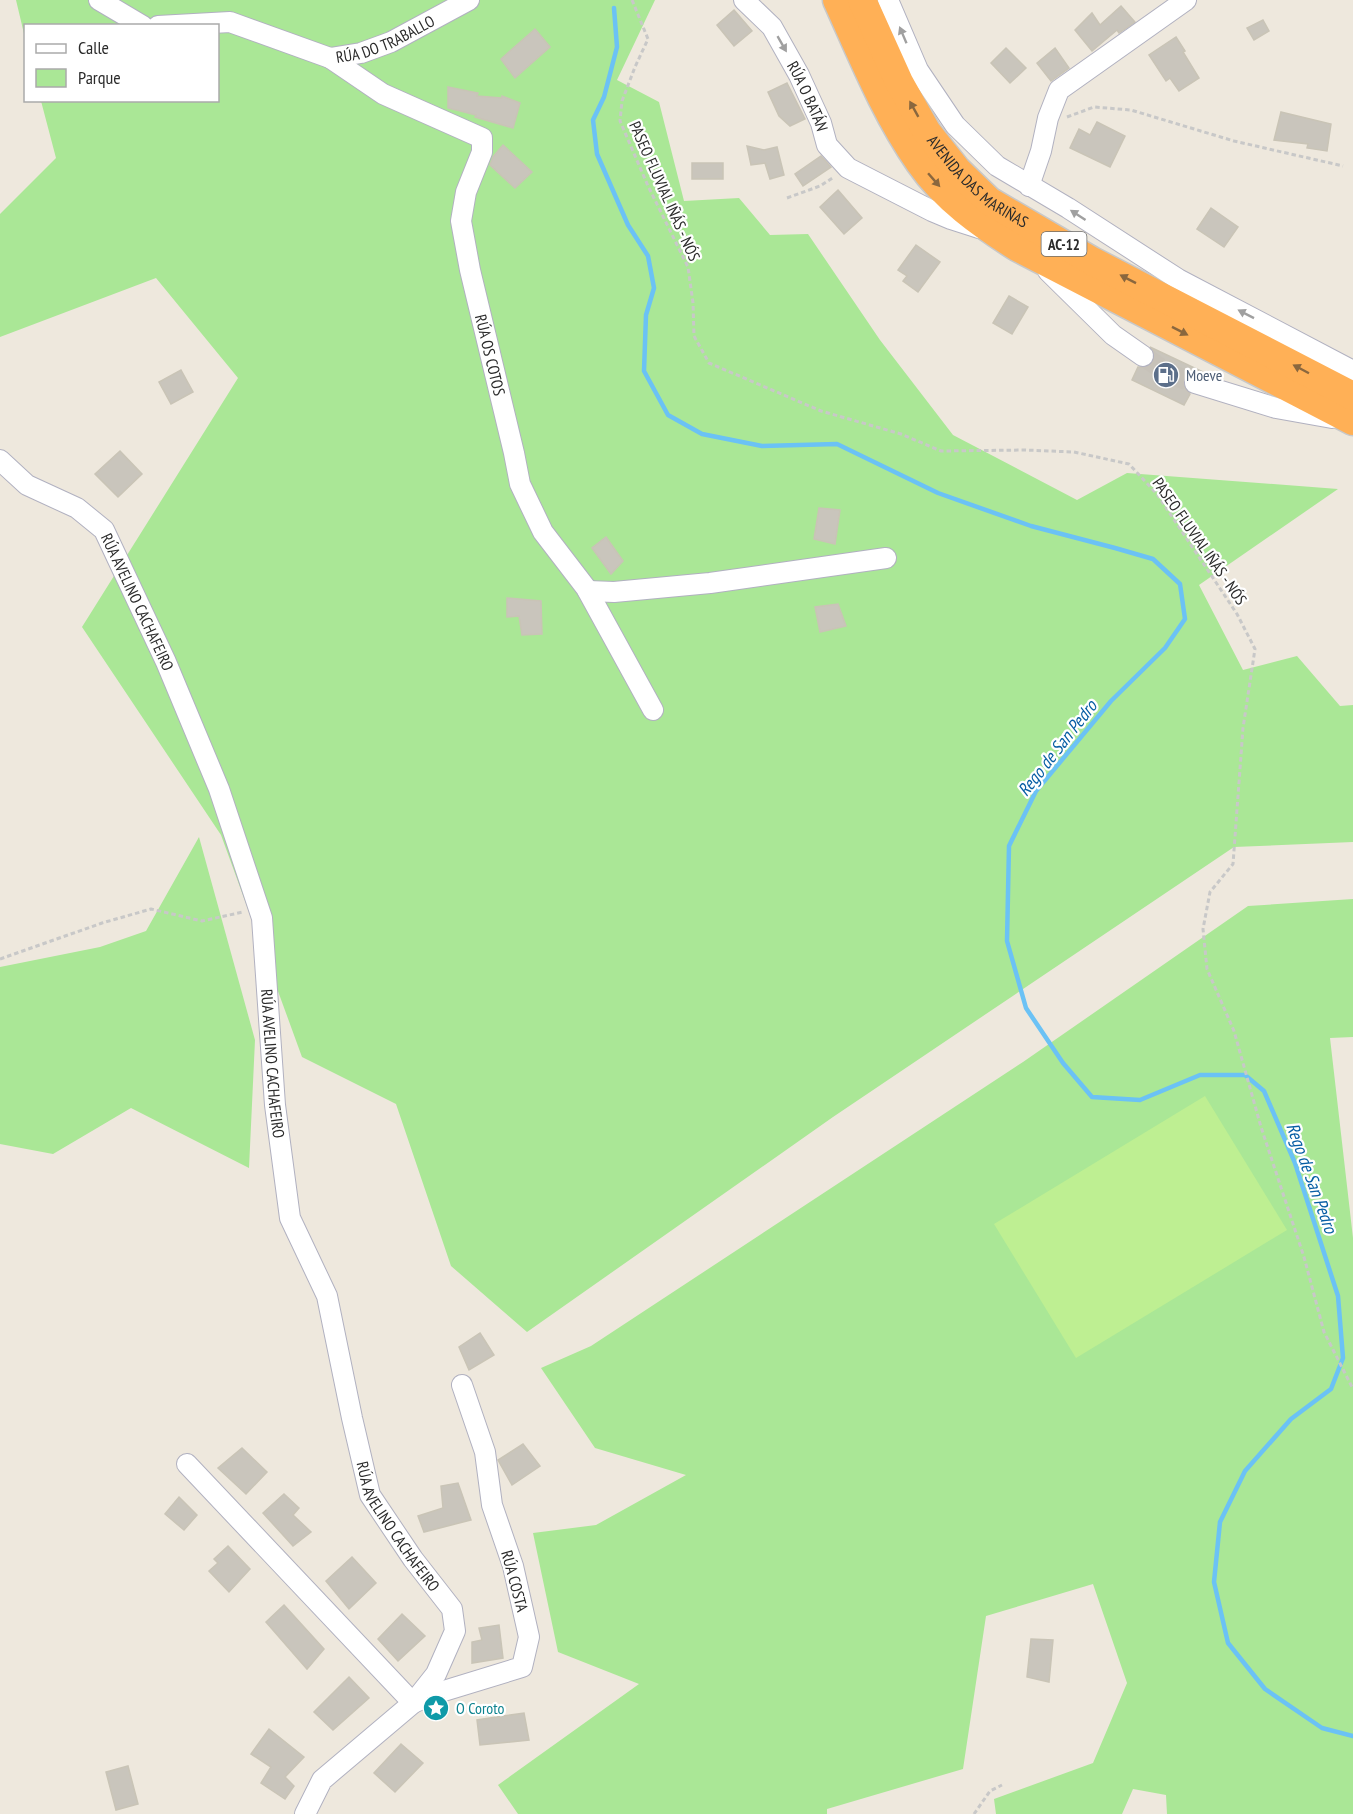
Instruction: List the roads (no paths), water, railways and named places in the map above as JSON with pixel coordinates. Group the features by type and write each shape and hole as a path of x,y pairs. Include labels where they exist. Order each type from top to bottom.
{"highway":[{"name":"AVENIDA DAS MARIÑAS","path":"837,0 895,123 921,165 970,216 1017,247 1353,422"},
{"name":"AVENIDA DAS MARIÑAS","path":"862,0 899,82 927,132 957,170 988,201 1092,261 1353,396"}],"street":[{"path":"99,0 140,24"},
{"name":"RÚA DO TRABALLO","path":"194,24 230,22 330,58 361,53 392,42 469,0"},
{"name":"RÚA O BATÁN","path":"744,0 772,27 799,75 821,123 827,145 848,168"},
{"name":"AVENIDA DAS MARIÑAS","path":"888,0 918,70 955,125 997,165 1178,279 1353,371"},
{"path":"1029,186 1041,151 1048,118 1059,90 1186,0"},
{"name":"RÚA OS COTOS","path":"330,58 383,93 482,138 482,152 466,192 460,221 520,484 543,532 588,591 653,710"},
{"name":"AVENIDA DAS MARIÑAS","path":"848,168 941,215 994,232"},
{"path":"1035,255 1051,274 1113,335 1143,356"},
{"path":"1195,383 1276,408 1353,422"},
{"name":"RÚA AVELINO CACHAFEIRO","path":"0,459 27,485 77,508 104,530 166,663 219,789 262,918 275,1105 290,1218 327,1296 370,1495 413,1559 452,1609 455,1631 436,1674 413,1703 322,1780 305,1814"},
{"path":"588,591 614,592 710,584 886,558"},
{"name":"RÚA COSTA","path":"413,1703 434,1694 522,1667 529,1637 513,1566 492,1505 485,1452 462,1385"},
{"path":"187,1464 413,1703"}],"waterway":[{"name":"Rego de San Pedro","path":"614,8 617,47 604,97 593,120 597,154 628,225 648,256 654,288 646,315 644,371 668,415 702,434 762,446 837,444 938,493 1031,526 1153,559 1180,584 1185,619 1165,648 1111,701 1036,791 1009,846 1007,941 1026,1008 1063,1063 1092,1097 1140,1100 1200,1075 1245,1075 1264,1091 1295,1163 1338,1296 1343,1358 1331,1389 1291,1419 1245,1471 1220,1522 1214,1582 1228,1643 1265,1689 1322,1728 1353,1736"}],"tunnel":[{"path":"1143,356 1169,374 1195,383"}],"place":[{"name":"Moeve","path":"1166,375"},
{"name":"O Coroto","path":"436,1708"}]}
